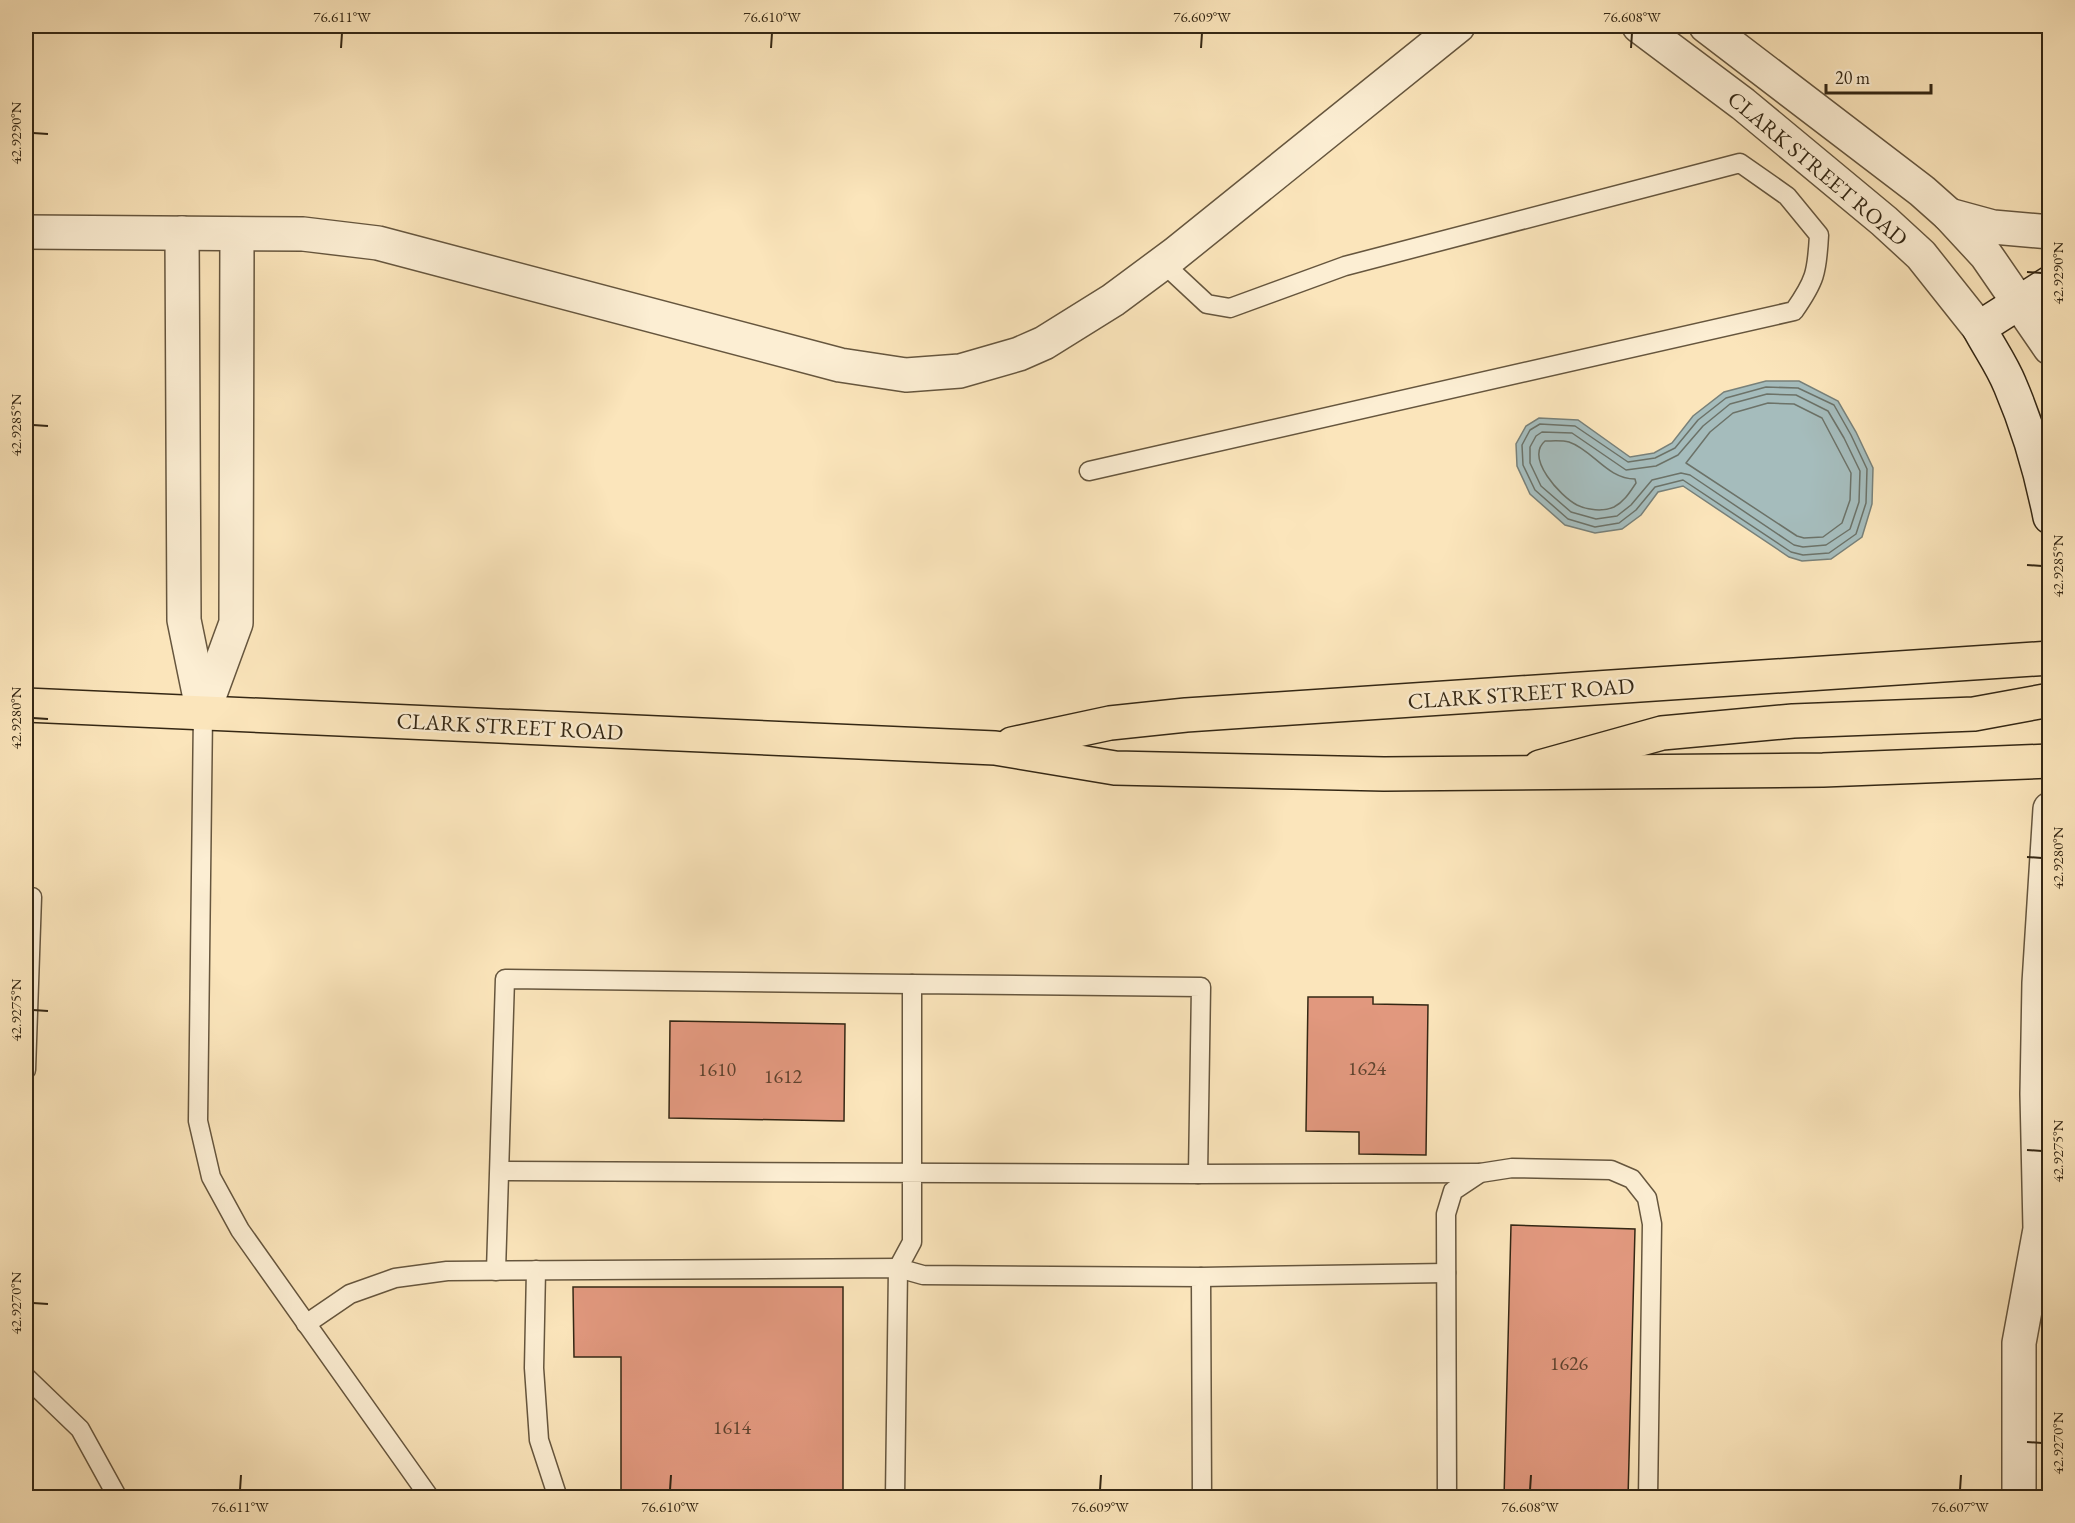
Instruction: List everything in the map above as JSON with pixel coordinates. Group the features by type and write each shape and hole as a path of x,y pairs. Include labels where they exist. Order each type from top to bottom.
{"main road":[{"name":"CLARK STREET ROAD","path":"995,748 1110,723 1186,715 2049,658"},
{"path":"1518,774 1662,733 1792,722 1974,714 2049,700"},
{"name":"CLARK STREET ROAD","path":"26,705 995,748 1115,768 1360,774 1518,774 1823,770 2049,761"}],"street":[{"path":"26,232 303,234 378,243 840,365 906,375 960,371 1027,351 1113,300 1458,26"},
{"name":"CLARK STREET ROAD","path":"1636,27 1743,104 1884,221 1921,255 1979,328 2009,383 2027,428 2042,479 2049,517"},
{"name":"CLARK STREET ROAD","path":"1710,28 1923,191 1949,215 1986,255 2049,348"},
{"path":"1949,215 1994,227 2049,232"},
{"path":"182,233 184,620 203,713"},
{"path":"203,713 236,623 237,234"},
{"path":"1979,328 2049,283"},
{"path":"2019,1497 2019,1343 2040,1229 2037,1094 2044,994 2049,809"}],"lane":[{"path":"1089,471 1794,311 1811,286 1818,262 1819,235 1787,196 1740,163 1345,266 1230,308 1207,304 1162,263"},
{"path":"203,713 198,1121 211,1177 240,1230 430,1497"},
{"path":"26,1070 32,897"},
{"path":"496,1271 505,979 1201,987 1198,1174"},
{"path":"895,1497 898,1268 912,1242 912,984"},
{"path":"500,1171 1198,1174 1480,1173 1512,1168 1611,1170 1632,1179 1647,1198 1652,1224 1648,1497"},
{"path":"1447,1497 1446,1214 1453,1191 1480,1173"},
{"path":"306,1324 350,1294 395,1278 447,1271 898,1268 923,1275 1201,1277 1446,1273"},
{"path":"536,1270 534,1368 540,1440 558,1497"},
{"path":"1201,1277 1202,1497"},
{"path":"26,1377 80,1430 118,1497"}],"water":[{"path":"1766,381 1799,381 1838,401 1873,468 1872,504 1862,537 1831,559 1802,561 1789,557 1683,486 1658,492 1641,515 1622,529 1595,533 1565,525 1530,494 1517,466 1516,444 1526,426 1539,418 1578,420 1630,457 1654,453 1672,443 1693,416 1724,392"}],"building":[{"path":"1308,997 1373,997 1373,1004 1428,1005 1426,1155 1359,1154 1359,1132 1306,1131"},
{"path":"670,1021 845,1024 844,1121 669,1118"},
{"path":"1511,1225 1635,1229 1628,1498 1504,1498"},
{"path":"573,1287 843,1287 843,1498 621,1498 621,1357 574,1357"}]}
